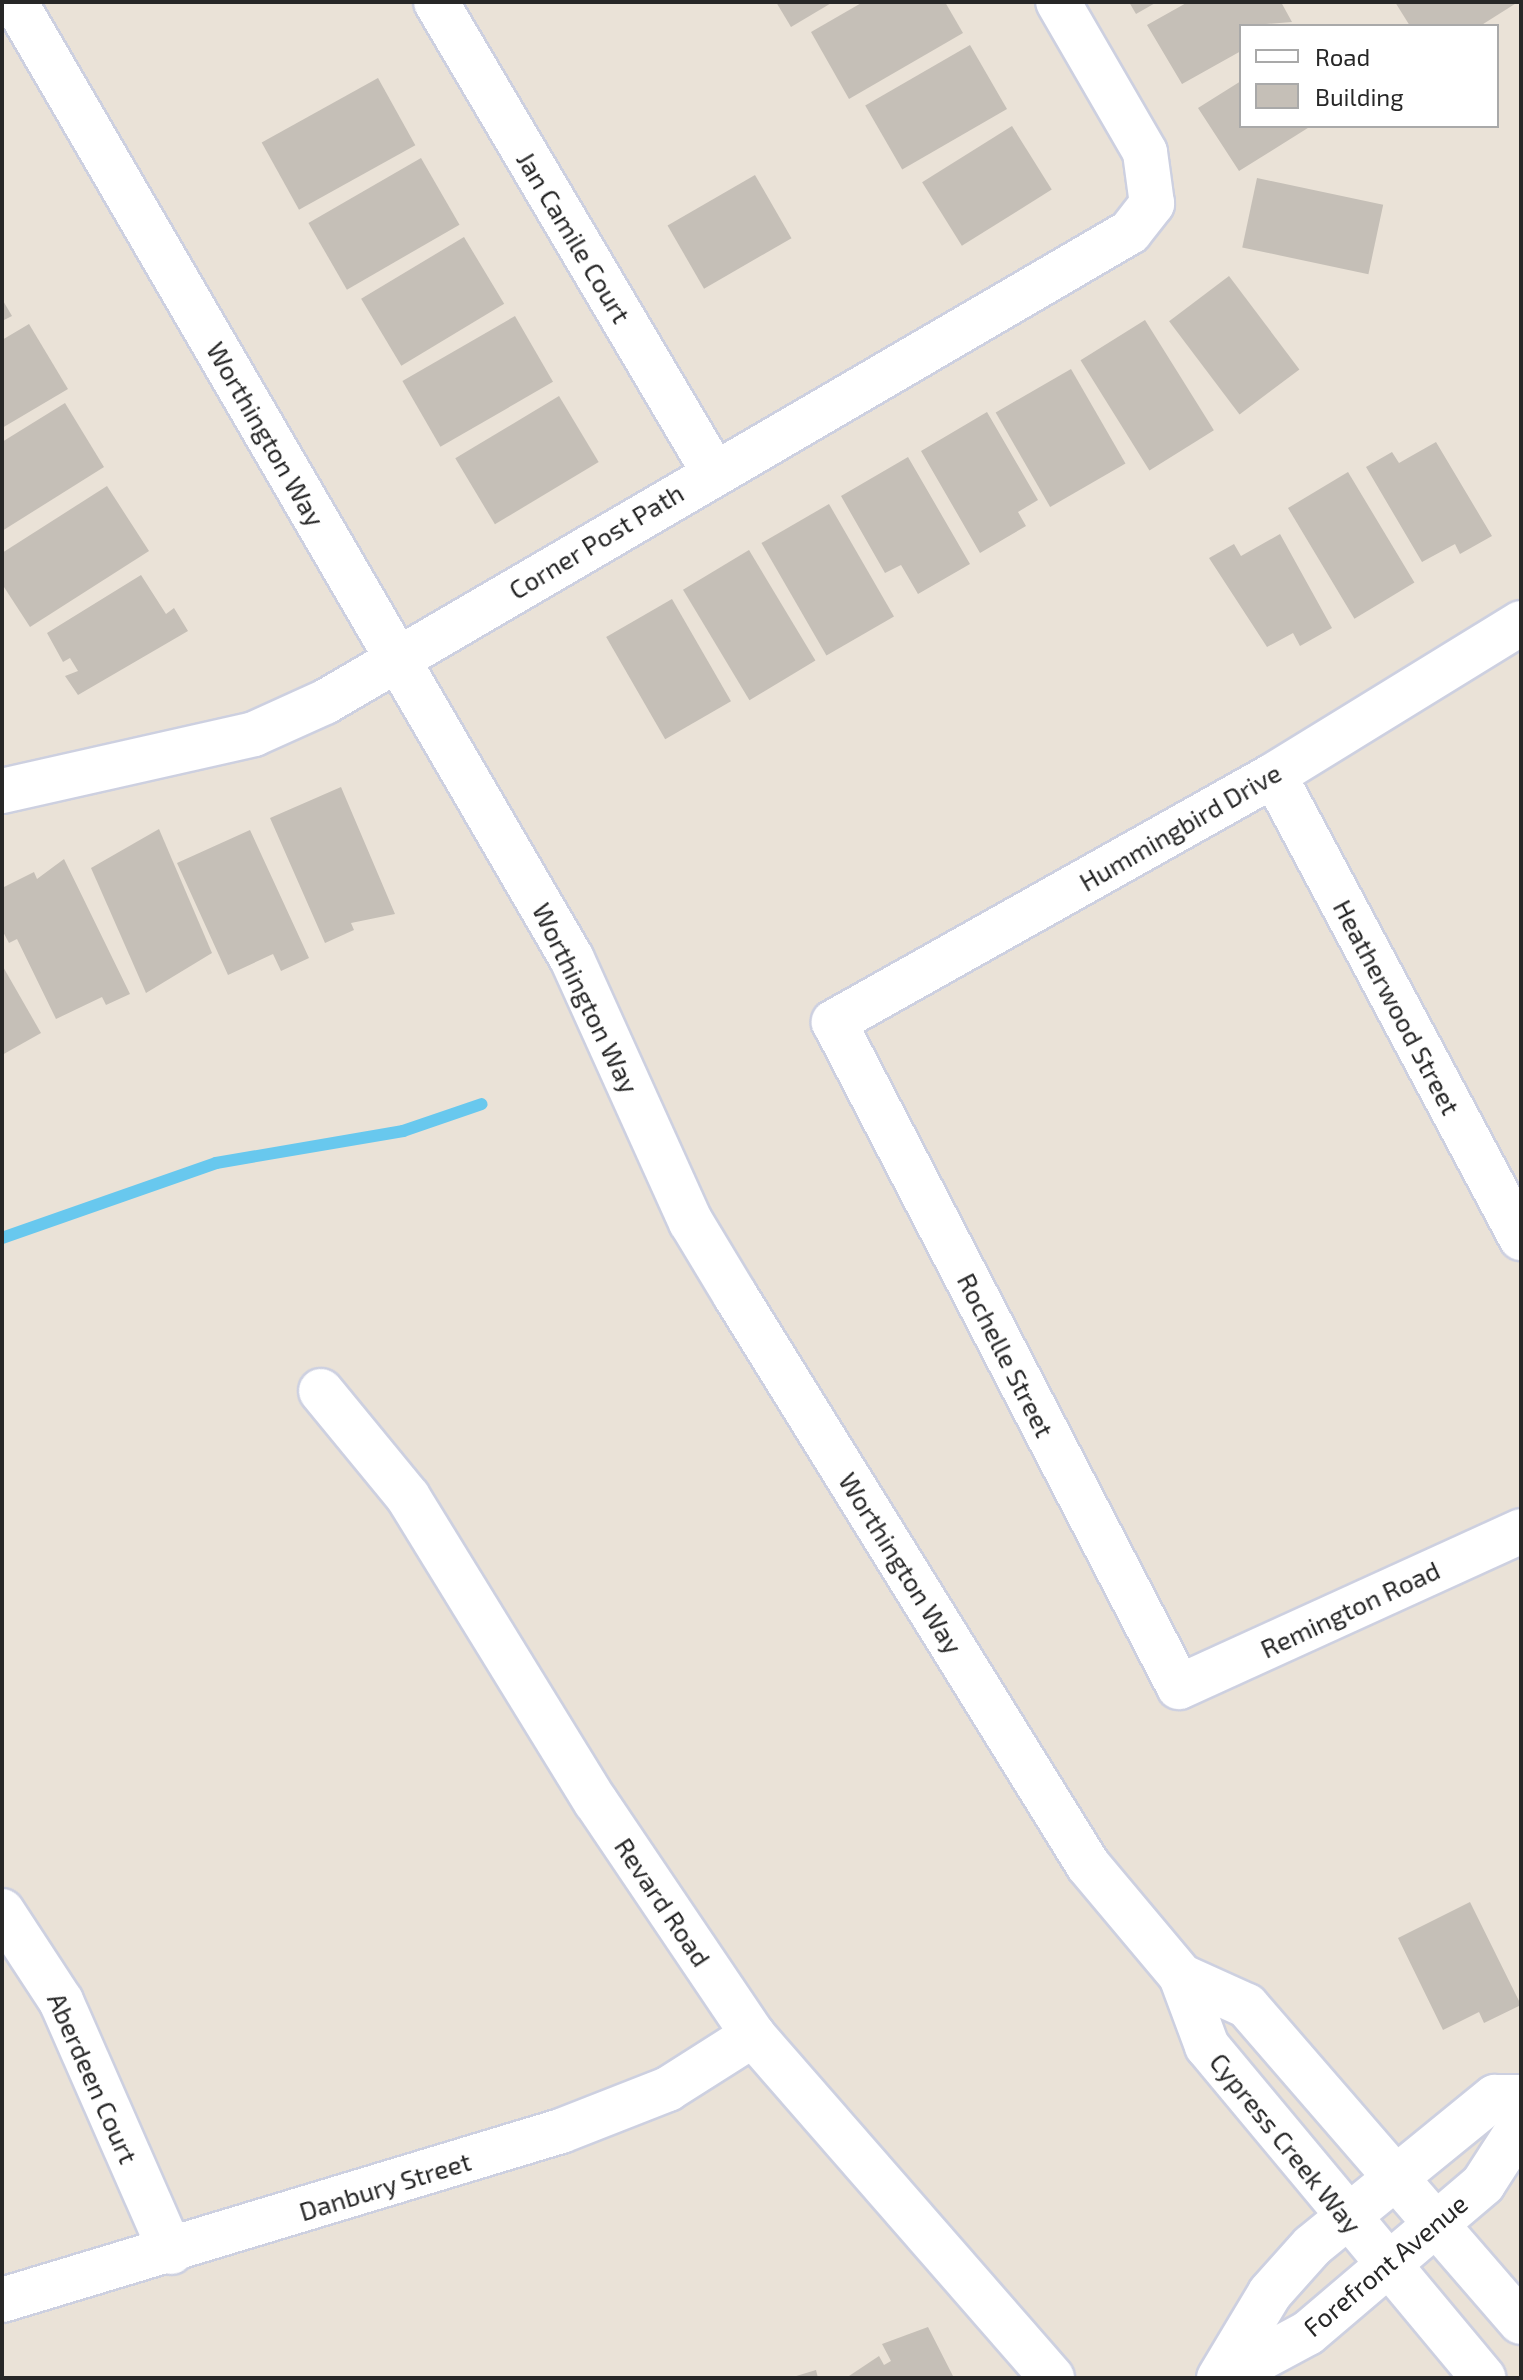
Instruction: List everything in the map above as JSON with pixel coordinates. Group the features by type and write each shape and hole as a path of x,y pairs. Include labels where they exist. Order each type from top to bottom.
{"street":[{"name":"Worthington Way","path":"15,2 572,959 691,1222 1088,1865 1181,1976"},
{"name":"Jan Camile Court","path":"436,2 713,471"},
{"name":"Corner Post Path","path":"6,777 254,734 398,660 713,471 1130,232 1152,204 1145,152 1058,2"},
{"name":"Hummingbird Drive","path":"834,1022 1274,775 1521,623"},
{"name":"Heatherwood Street","path":"1274,775 1521,1238"},
{"name":"Rochelle Street","path":"834,1022 1179,1687"},
{"name":"Revard Road","path":"321,1391 408,1497 596,1802 753,2035 1052,2378"},
{"name":"Remington Road","path":"1179,1687 1521,1531"},
{"name":"Aberdeen Court","path":"2,1911 61,2001 171,2252"},
{"path":"1181,1976 1247,2006 1521,2322"},
{"name":"Cypress Creek Way","path":"1181,1976 1207,2046 1346,2218 1484,2378"},
{"name":"Danbury Street","path":"2,2300 171,2252 621,2110 753,2035"},
{"name":"Forefront Avenue","path":"1222,2378 1270,2293 1346,2218 1495,2097 1521,2097"},
{"name":"Forefront Avenue","path":"1222,2378 1308,2333 1483,2184 1521,2125"}],"building":[{"path":"776,2 833,2 791,27"},
{"path":"863,2 945,2 963,33 849,99 811,32"},
{"path":"1129,2 1157,2 1136,14"},
{"path":"1188,2 1281,2 1292,22 1239,24 1239,52 1182,84 1147,25"},
{"path":"1395,2 1518,2 1483,24 1409,24"},
{"path":"970,45 1007,109 902,170 865,106"},
{"path":"378,78 415,145 299,210 262,142"},
{"path":"1239,82 1239,128 1308,128 1239,171 1198,108"},
{"path":"1012,126 1052,190 962,246 922,182"},
{"path":"421,158 460,225 347,290 308,223"},
{"path":"755,175 792,238 704,289 668,226"},
{"path":"1257,178 1383,205 1368,274 1242,247"},
{"path":"464,237 504,304 401,366 361,299"},
{"path":"1229,276 1299,369 1240,415 1169,321"},
{"path":"2,299 12,316 2,321"},
{"path":"515,316 553,382 440,447 402,381"},
{"path":"1145,320 1214,430 1149,471 1081,360"},
{"path":"29,324 68,389 2,428 2,340"},
{"path":"1071,369 1126,463 1050,507 996,413"},
{"path":"559,396 599,462 495,524 455,458"},
{"path":"65,403 104,467 2,531 2,442"},
{"path":"987,412 1038,500 1018,512 1026,526 980,553 921,451"},
{"path":"1436,442 1492,536 1460,554 1455,544 1422,562 1366,467 1392,452 1399,463"},
{"path":"908,457 970,564 918,594 901,565 885,573 841,496"},
{"path":"1348,472 1414,583 1354,619 1288,508"},
{"path":"107,486 149,551 30,627 2,584 2,553"},
{"path":"829,504 894,617 826,656 761,543"},
{"path":"1280,534 1332,628 1300,646 1293,633 1267,647 1209,558 1234,544 1241,556"},
{"path":"749,550 815,661 749,700 683,590"},
{"path":"141,575 166,614 174,608 188,631 78,695 65,676 78,671 70,658 63,662 47,633"},
{"path":"672,599 731,701 665,739 606,637"},
{"path":"341,787 395,914 351,923 354,930 325,943 270,818"},
{"path":"159,829 212,953 146,993 91,868"},
{"path":"250,830 309,958 281,971 273,954 228,975 177,863"},
{"path":"64,859 130,994 106,1005 102,997 56,1019 17,939 9,943 2,930 2,888 34,872 37,879"},
{"path":"2,965 41,1033 2,1055"},
{"path":"1470,1902 1521,2005 1484,2023 1479,2012 1443,2030 1398,1938"},
{"path":"928,2327 954,2378 846,2378 879,2356 884,2365 891,2361 882,2344"},
{"path":"816,2370 818,2378 793,2378 793,2377"}],"waterway":[{"path":"2,1238 216,1163 403,1131 482,1104"}]}
